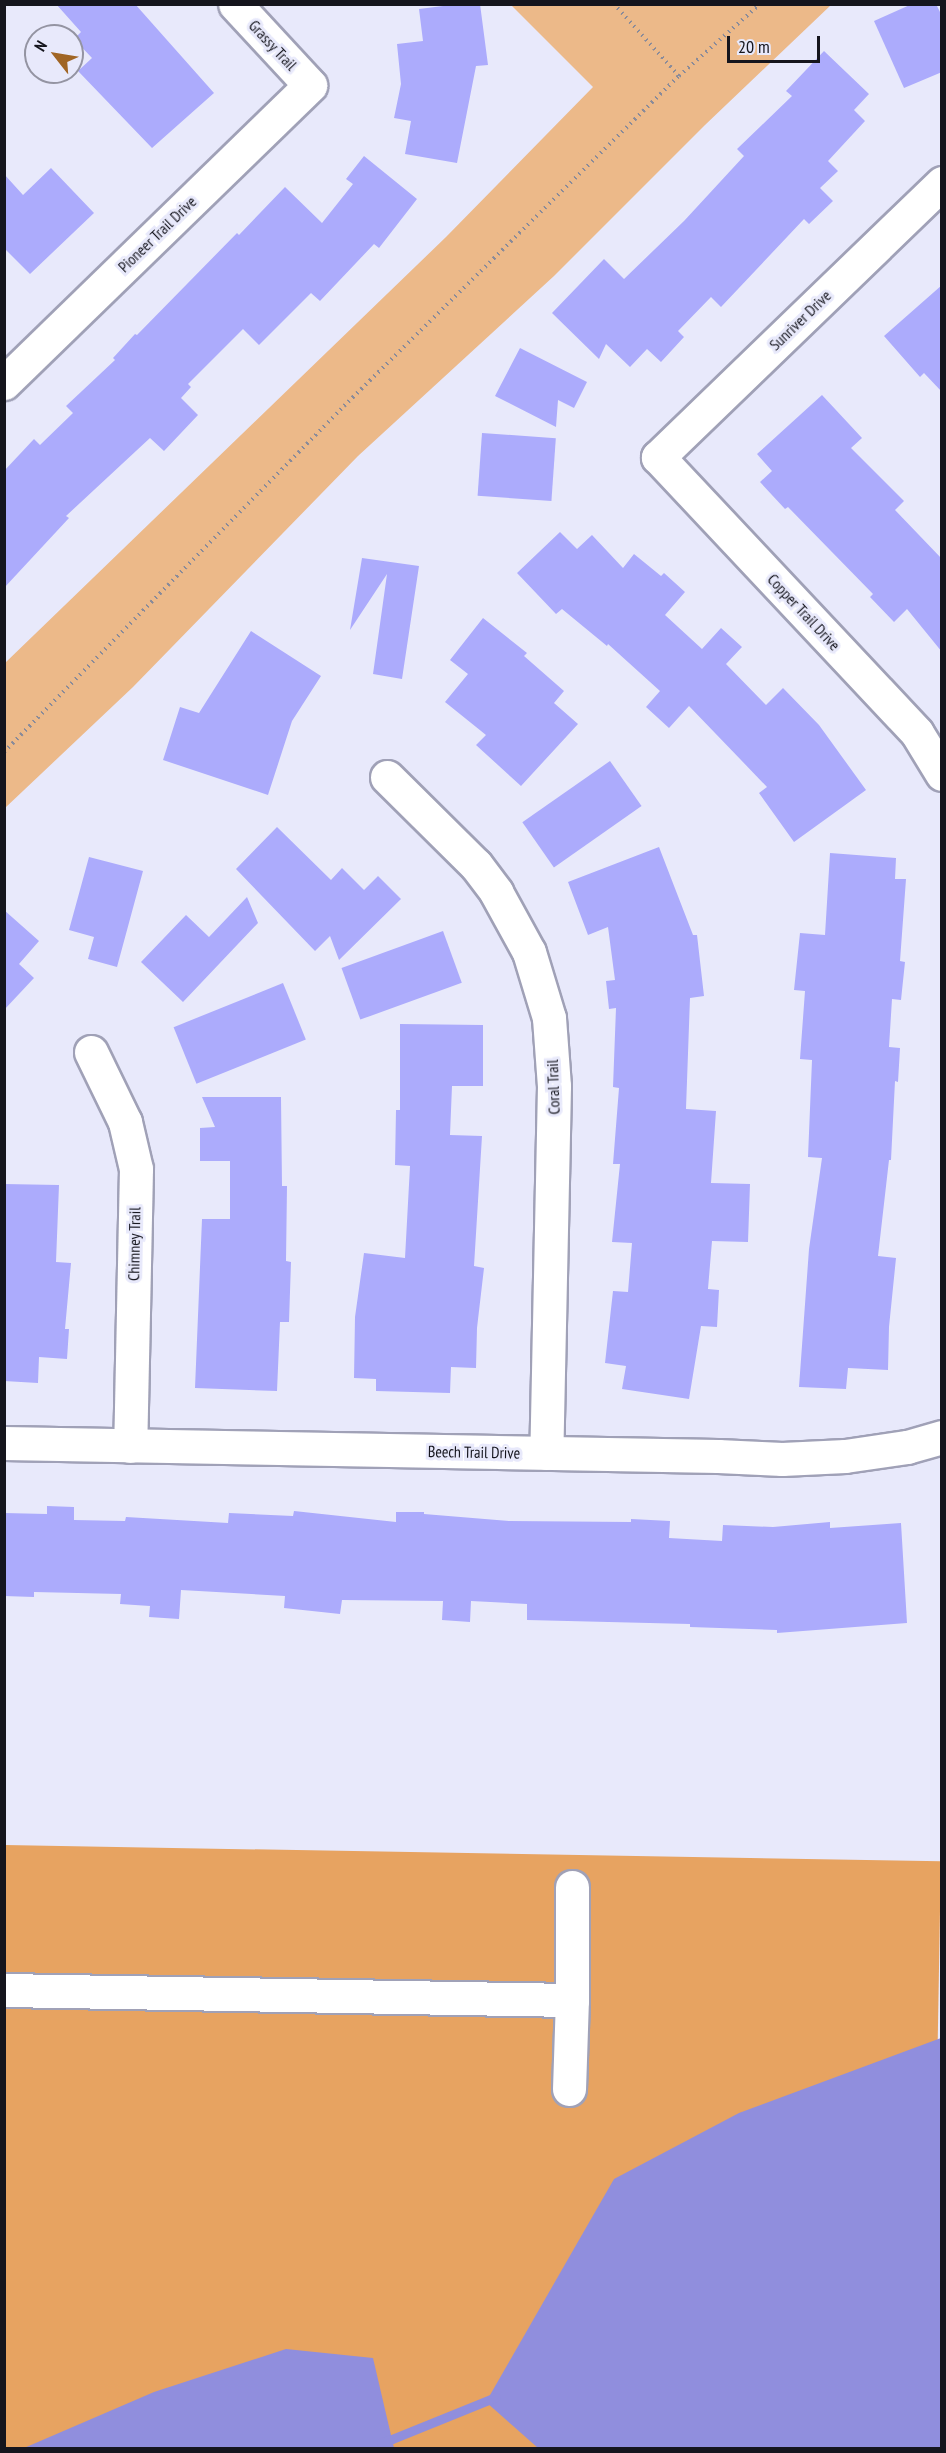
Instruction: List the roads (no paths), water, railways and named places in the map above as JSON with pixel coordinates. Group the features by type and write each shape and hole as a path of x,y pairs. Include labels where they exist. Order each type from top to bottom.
{"street":[{"name":"Grassy Trail","path":"236,4 310,85"},
{"name":"Pioneer Trail Drive","path":"8,371 310,85"},
{"name":"Sunriver Drive","path":"658,457 942,183"},
{"name":"Copper Trail Drive","path":"658,457 917,733 942,774"},
{"name":"Coral Trail","path":"387,777 476,865 496,892 529,952 549,1018 554,1086 546,1453"},
{"name":"Chimney Trail","path":"90,1052 125,1122 136,1169 130,1446"},
{"name":"Beech Trail Drive","path":"4,1443 782,1459 845,1456 907,1447 942,1437"},
{"path":"569,2090 572,1887"},
{"path":"4,1990 572,2000"}],"waterway":[{"path":"381,2442 496,2397"}]}
